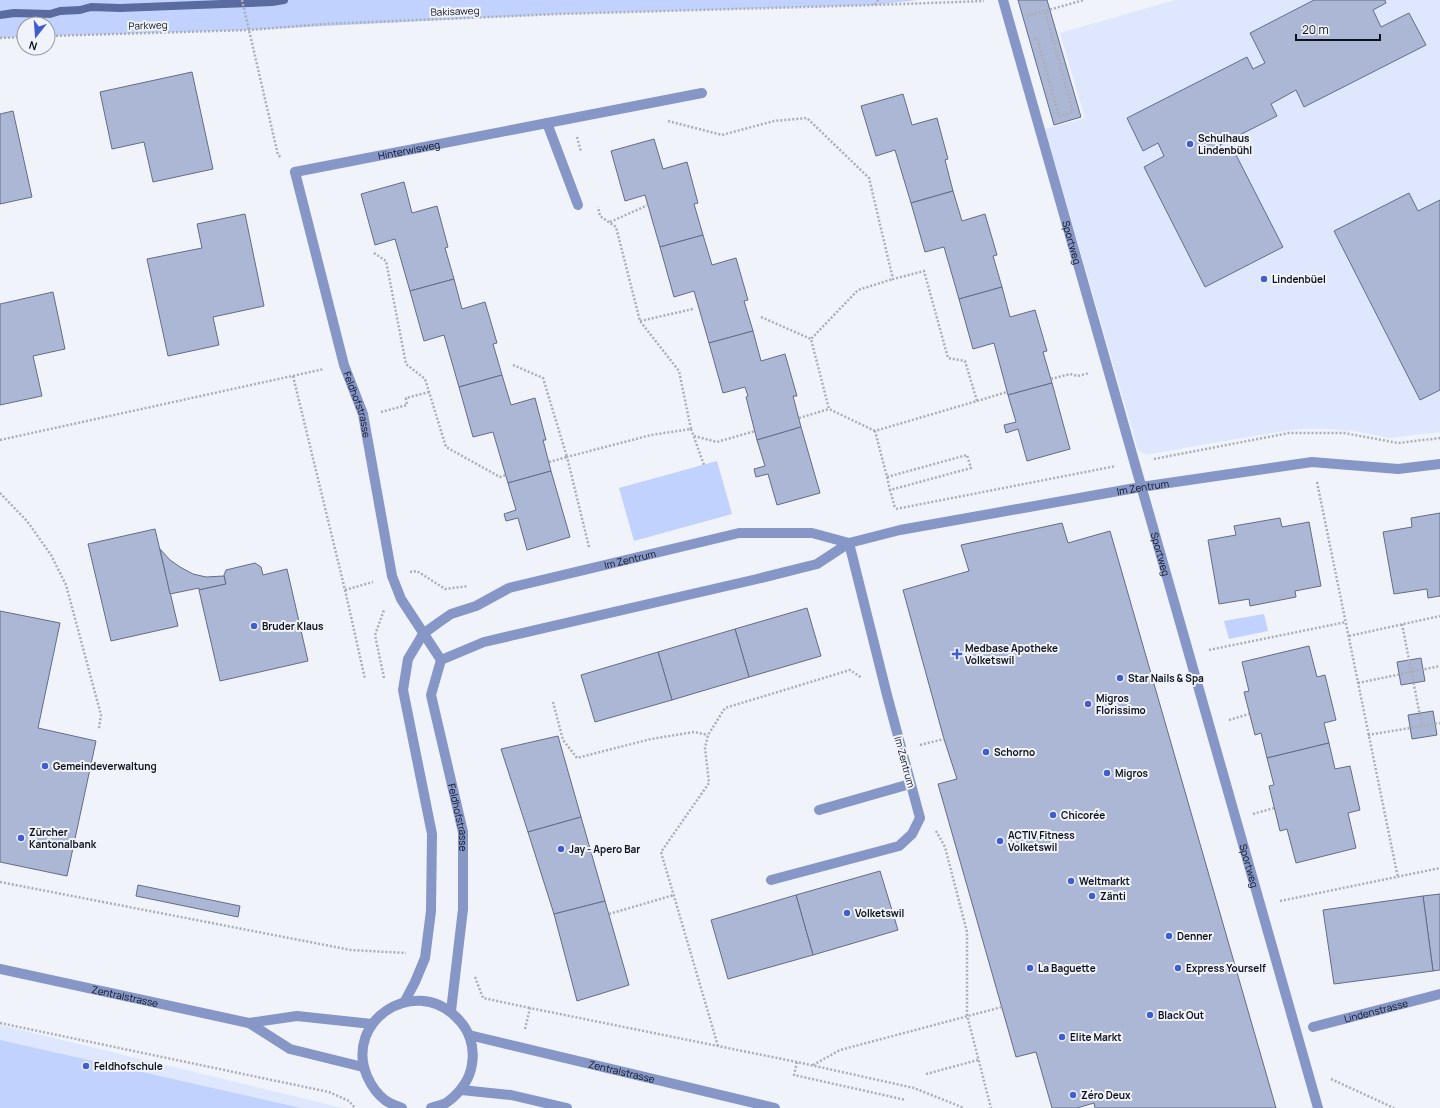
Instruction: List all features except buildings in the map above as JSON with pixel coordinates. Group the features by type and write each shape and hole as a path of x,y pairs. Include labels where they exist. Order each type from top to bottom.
{"street":[{"name":"Sportweg","path":"1003,0 1318,1108"},
{"name":"Hinterwisweg","path":"295,172 702,93"},
{"path":"547,123 578,205"},
{"name":"Feldhofstrasse","path":"295,172 344,365 363,417 392,576 401,599 441,660 431,695 463,832 463,909 451,1011"},
{"name":"Im Zentrum","path":"441,660 484,642 817,564 849,543 900,530 1141,487 1312,462 1398,469 1440,464"},
{"name":"Im Zentrum","path":"423,634 451,614 476,606 509,588 739,533 812,533 849,543"},
{"name":"Im Zentrum","path":"771,880 899,846 912,834 920,818 887,696 849,543"},
{"path":"405,1001 425,958 431,911 432,834 403,690 408,659 423,634"},
{"path":"819,810 910,784"},
{"name":"Zentralstrasse","path":"0,969 249,1023 290,1049 363,1066"},
{"name":"Lindenstrasse","path":"1313,1027 1440,994"},
{"path":"402,1108 386,1101 371,1086 363,1066 362,1052 365,1037 372,1024 386,1009 405,1001 421,1000 437,1004 451,1011 462,1022 469,1035 473,1049 472,1063 468,1077 461,1090 445,1103 432,1108"},
{"name":"Zentralstrasse","path":"249,1023 297,1016 372,1024"},
{"name":"Zentralstrasse","path":"469,1035 775,1108"},
{"path":"461,1090 511,1095 566,1108"}],"path":[{"path":"242,0 278,155 295,172"},
{"path":"875,5 878,0"},
{"name":"Bakisaweg","path":"249,30 324,24 560,14 875,5 991,0"},
{"path":"1023,17 1084,0"},
{"path":"1016,44 1037,38 1059,116 1073,112 1045,11"},
{"name":"Parkweg","path":"56,36 249,30"},
{"path":"0,38 16,37"},
{"path":"661,121 668,121 722,135 774,120 807,118 869,178 893,279"},
{"path":"583,135 576,137 583,158"},
{"path":"596,202 600,216 616,227 640,320 679,371 691,429 704,465"},
{"path":"609,222 648,205"},
{"path":"374,253 386,261 406,364 424,379 446,448 500,477 506,475"},
{"path":"811,339 858,290 924,271 948,358 965,362 976,401"},
{"path":"640,320 693,309"},
{"path":"761,317 811,339"},
{"path":"811,339 829,410"},
{"path":"0,440 344,365"},
{"path":"512,365 543,378 567,457 589,547"},
{"path":"1051,380 1070,374 1078,376 1107,369"},
{"path":"293,376 365,679"},
{"path":"363,417 406,405 406,398 429,392"},
{"path":"799,418 829,410 875,431 1007,392"},
{"path":"549,462 651,435 691,429"},
{"path":"694,436 717,442 755,431"},
{"path":"875,431 896,508"},
{"path":"887,477 967,455 970,468 890,490"},
{"path":"1312,462 1398,878"},
{"path":"0,493 27,521 35,532 51,555 66,584 101,715 98,728"},
{"path":"345,590 392,576 417,571 445,589 480,585 492,597"},
{"path":"1349,636 1440,616"},
{"path":"1188,654 1346,622"},
{"path":"1402,624 1422,726"},
{"path":"1358,684 1440,666"},
{"path":"718,1046 661,852 709,783 706,748 708,735 726,708 850,670 887,696"},
{"path":"553,702 563,740 577,758 651,738 694,732 708,735"},
{"path":"1228,721 1249,714"},
{"path":"1368,735 1440,722"},
{"path":"902,750 944,738"},
{"path":"1247,816 1274,808"},
{"path":"935,828 945,847 967,932 967,1015 991,1108"},
{"path":"1260,905 1398,878 1440,868"},
{"path":"0,882 351,950 408,953 425,958"},
{"path":"609,914 674,895"},
{"path":"456,965 473,970 483,998 812,1065 914,1088 955,1106 964,1108"},
{"path":"812,1065 840,1050 967,1015 1002,1007"},
{"path":"521,1048 530,1008"},
{"path":"0,1023 330,1092 349,1101 355,1108"},
{"path":"926,1074 978,1060"},
{"path":"797,1062 794,1075 906,1100"},
{"path":"1306,1068 1394,1108"}],"shaded area":[{"path":"0,0 918,0 875,5 560,14 251,30 56,36 56,16 16,16 16,37 0,38"},
{"name":"Lindenbüel","path":"1175,0 1440,0 1440,432 1390,438 1354,431 1300,429 1150,454 1142,453 1138,450 1045,129 1085,118 1060,33"},
{"path":"717,461 732,514 634,541 619,488"},
{"path":"1264,614 1268,631 1229,639 1224,621"},
{"name":"Feldhofschule","path":"0,1025 343,1108 0,1108"},
{"name":"Feldhofschule","path":"0,1040 301,1108 0,1108"}],"waterway":[{"path":"0,15 14,13 50,14 60,11 80,10 91,7 120,8 272,2 284,0"}],"place":[{"name":"Schulhaus Lindenbühl","path":"1190,144"},
{"name":"Lindenbüel","path":"1264,279"},
{"name":"Bruder Klaus","path":"254,626"},
{"name":"Medbase Apotheke Volketswil","path":"957,654"},
{"name":"Star Nails & Spa","path":"1120,678"},
{"name":"Migros Florissimo","path":"1088,704"},
{"name":"Schorno","path":"986,752"},
{"name":"Gemeindeverwaltung","path":"45,766"},
{"name":"Migros","path":"1107,773"},
{"name":"Chicorée","path":"1053,815"},
{"name":"Zürcher Kantonalbank","path":"21,838"},
{"name":"ACTIV Fitness Volketswil","path":"1000,841"},
{"name":"Jay - Apero Bar","path":"561,849"},
{"name":"Weltmarkt","path":"1071,881"},
{"name":"Zänti","path":"1092,896"},
{"name":"Volketswil","path":"847,913"},
{"name":"Denner","path":"1169,936"},
{"name":"La Baguette","path":"1030,968"},
{"name":"Express Yourself","path":"1178,968"},
{"name":"Black Out","path":"1150,1015"},
{"name":"Elite Markt","path":"1062,1037"},
{"name":"Feldhofschule","path":"86,1066"},
{"name":"Zéro Deux","path":"1073,1095"}]}
